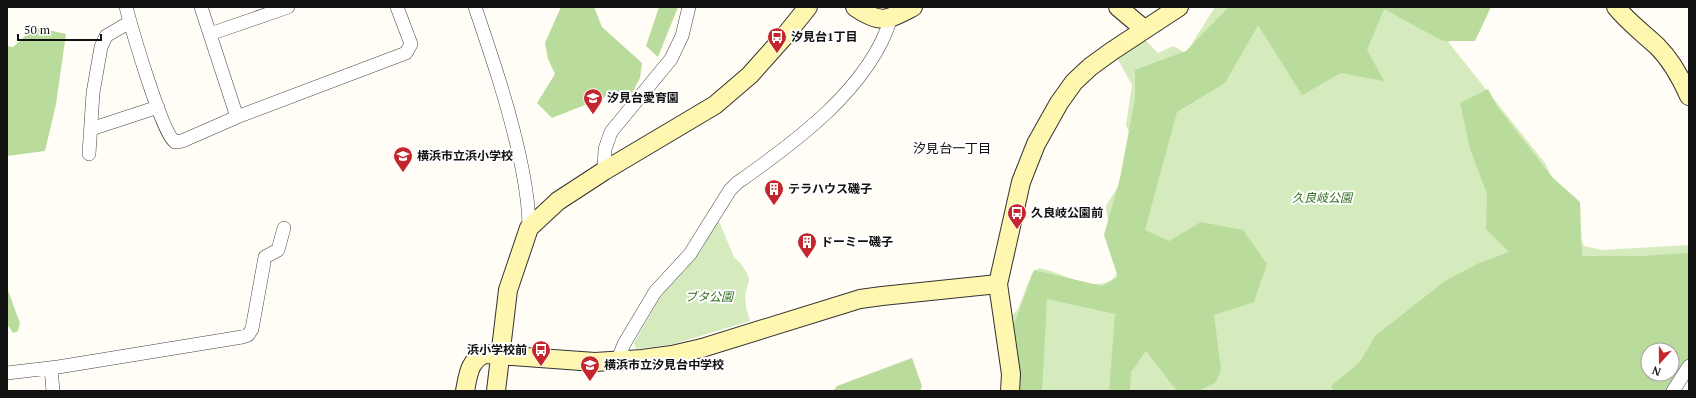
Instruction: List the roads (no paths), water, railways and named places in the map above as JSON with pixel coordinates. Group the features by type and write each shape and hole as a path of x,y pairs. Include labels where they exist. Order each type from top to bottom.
{"street":[{"path":"126,7 158,107 169,137 175,142 182,141 237,116 406,53 410,44 397,7"},
{"path":"201,7 237,116"},
{"path":"210,34 288,7"},
{"path":"475,7 517,142 528,200 529,228 508,290 496,391"},
{"path":"604,171 605,148 611,132 671,59 682,36 689,7"},
{"path":"529,228 558,201 604,171 715,105 750,75 808,7"},
{"path":"855,7 874,18 891,18 914,7"},
{"path":"1118,7 1144,29"},
{"path":"1010,391 1010,374 998,284 1026,166 1047,122 1074,82 1090,67 1144,29 1179,7"},
{"path":"1616,7 1631,24 1658,47 1683,82 1689,96"},
{"path":"617,362 624,344 655,292 690,254 730,190 737,183 788,148 843,96 862,74 875,54 891,18"},
{"path":"89,154 93,93 102,41 106,36 130,22"},
{"path":"91,129 158,107"},
{"path":"7,373 51,368 242,337 248,334 252,329 265,257 278,250 284,228"},
{"path":"465,391 473,362 478,356 485,354 595,362 617,362 672,355 694,350 860,300 882,296 998,284"},
{"path":"1673,391 1689,366"},
{"path":"51,368 54,391"}],"place":[{"name":"汐見台1丁目","path":"777,54"},
{"name":"汐見台愛育園","path":"593,115"},
{"name":"横浜市立浜小学校","path":"403,173"},
{"name":"テラハウス磯子","path":"774,206"},
{"name":"久良岐公園前","path":"1017,230"},
{"name":"ドーミー磯子","path":"807,259"},
{"name":"浜小学校前","path":"541,367"},
{"name":"横浜市立汐見台中学校","path":"590,382"}],"district":[{"name":"汐見台一丁目","path":"952,148"}],"park label":[{"name":"久良岐公園","path":"1322,198"},
{"name":"ブタ公園","path":"709,297"}]}
